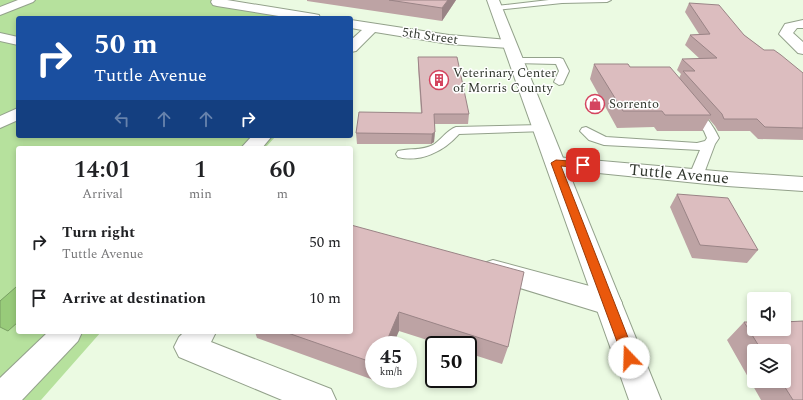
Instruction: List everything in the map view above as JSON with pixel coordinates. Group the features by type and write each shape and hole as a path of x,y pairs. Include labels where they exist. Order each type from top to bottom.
{"street":[{"path":"0,11 29,0"},
{"path":"217,2 302,16"},
{"path":"494,4 556,163 645,400"},
{"name":"5th Street","path":"353,24 473,42 513,53"},
{"path":"796,25 786,29 786,34 803,50"},
{"path":"353,46 372,28"},
{"path":"0,37 16,41"},
{"path":"0,123 16,114"},
{"path":"253,146 261,138"},
{"name":"Tuttle Avenue","path":"556,163 803,184"},
{"path":"471,264 608,303"},
{"path":"0,400 66,334"},
{"path":"200,334 189,348 320,400"}],"lane":[{"path":"494,4 607,0"},
{"path":"513,53 560,61 564,71 559,82"},
{"path":"686,101 710,130 713,138 709,144 696,176"},
{"path":"402,154 428,152 439,148 456,131 542,129"},
{"path":"586,131 593,137 604,141 697,147 709,144"}],"shaded area":[{"path":"0,0 228,0 312,16 16,16 16,138 274,138 267,146 16,146 16,334 99,334 41,400 0,400"},
{"path":"16,287 16,324 8,331 0,327 0,301"}],"building":[{"path":"389,0 448,0 442,8"},
{"path":"689,3 719,5 744,35 764,50 774,50 803,73 803,128 765,127 757,119 724,119 722,114 683,71 695,71 682,59 717,58 690,35 710,34"},
{"path":"418,57 457,57 469,114 434,114 435,132 432,134 356,133 359,112 422,113"},
{"path":"594,64 628,64 630,67 670,67 711,115 665,115 662,111 623,111"},
{"path":"677,194 728,198 758,250 700,245"},
{"path":"353,226 524,272 508,347 399,312 389,336 365,336 365,360 291,334 353,334"},
{"path":"803,321 803,400 793,400 785,388 791,388 791,344 758,344 753,336 791,336 791,322"}],"place":[{"name":"Veterinary Center of Morris County","path":"439,80"},
{"name":"Sorrento","path":"595,104"}],"route":[{"path":"583,165 556,163 629,358"}]}
